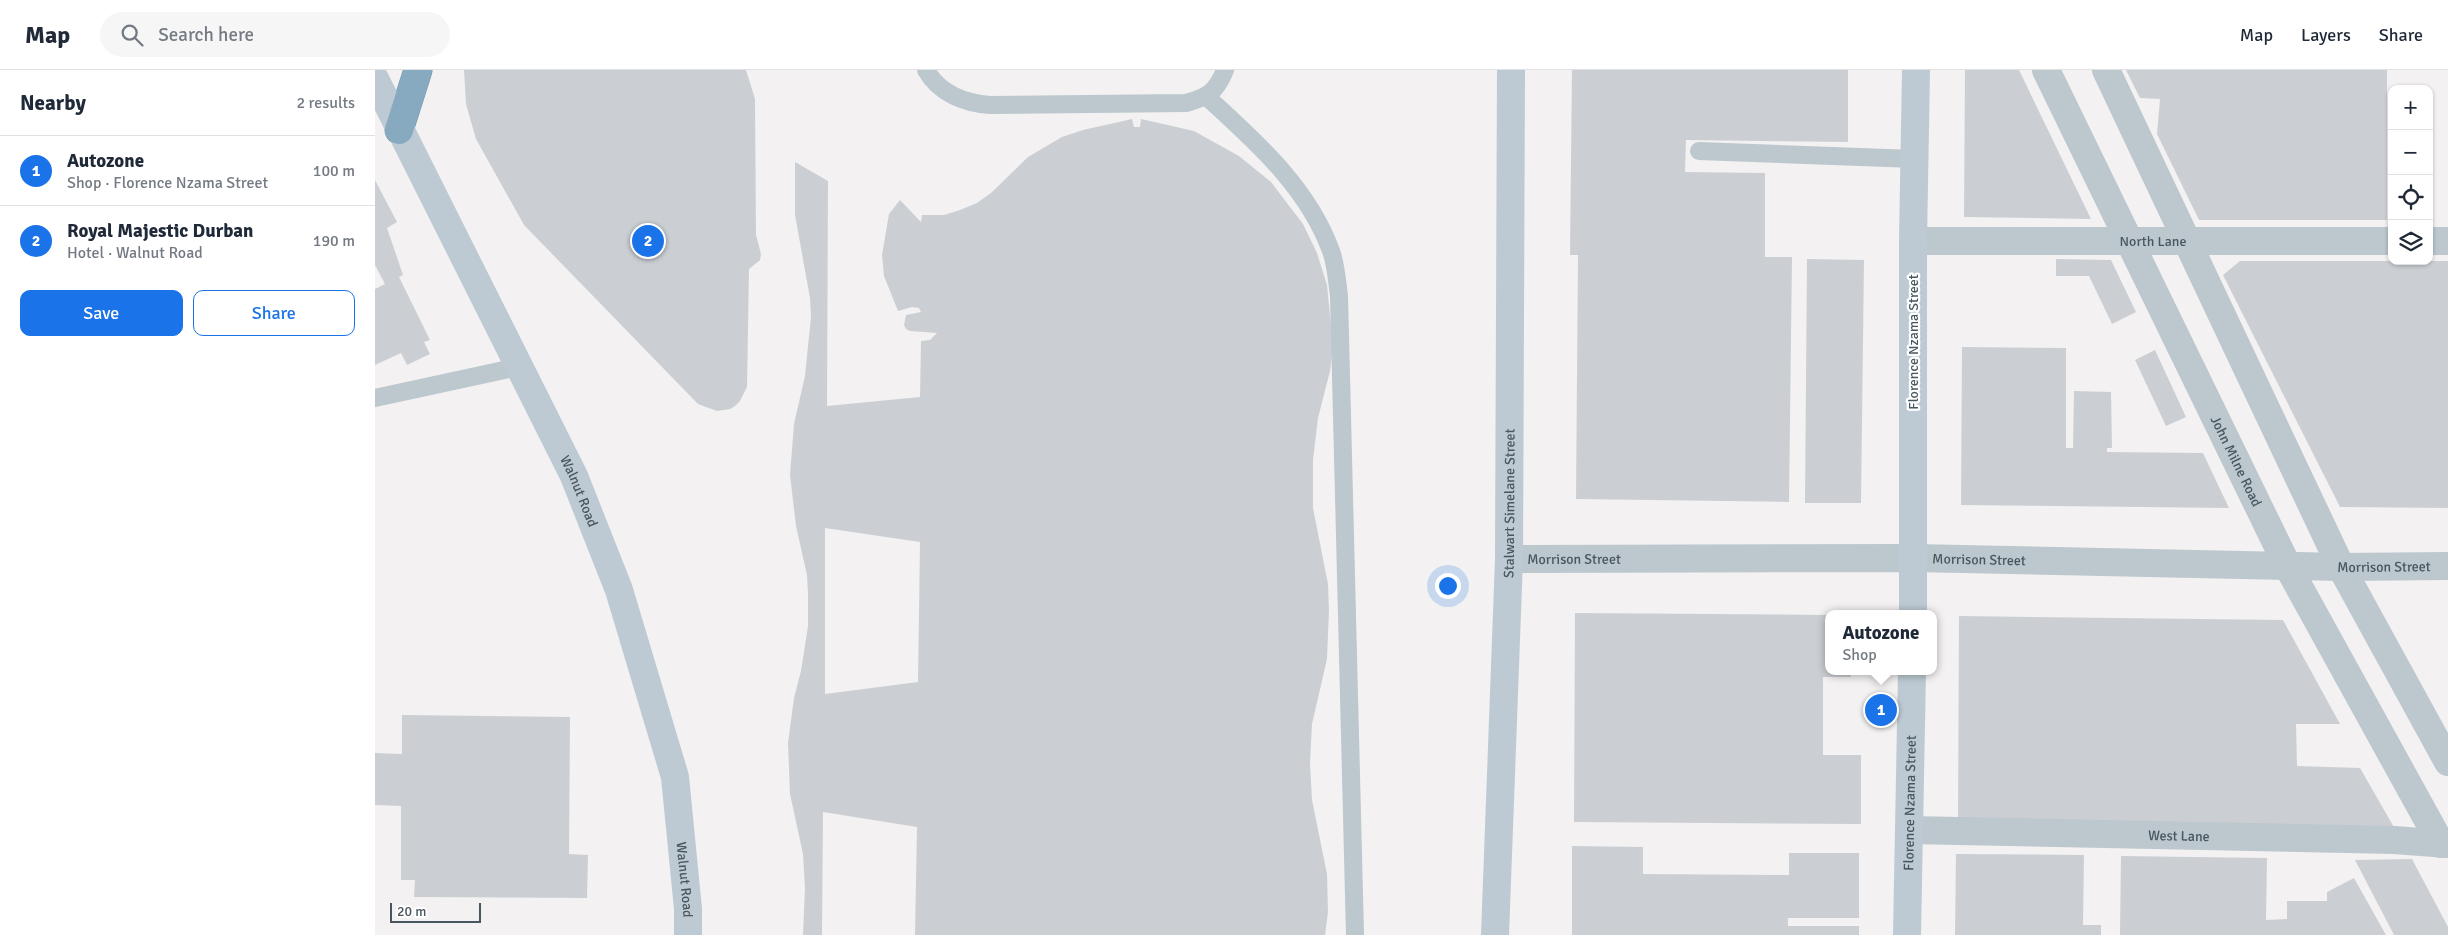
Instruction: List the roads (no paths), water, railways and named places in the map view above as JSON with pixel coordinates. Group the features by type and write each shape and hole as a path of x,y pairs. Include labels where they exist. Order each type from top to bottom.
{"highway":[{"path":"399,130 418,70"}],"street":[{"name":"Stalwart Simelane Street","path":"1495,935 1509,559 1511,70"},
{"name":"Florence Nzama Street","path":"1913,610 1913,241 1916,70"},
{"name":"John Milne Road","path":"2046,70 2287,566 2445,844"},
{"path":"2106,70 2341,567 2448,762"},
{"name":"Walnut Road","path":"375,79 574,476 622,599 675,777 688,908 688,935"},
{"name":"North Lane","path":"1913,241 2388,241"},
{"path":"2433,242 2448,242"},
{"name":"Morrison Street","path":"1509,559 1914,558 2341,567 2448,566"},
{"name":"Florence Nzama Street","path":"1907,935 1912,675"},
{"name":"West Lane","path":"1909,830 2394,840 2445,844"}],"lane":[{"path":"926,70 932,81 946,92 977,104 1186,103 1207,97 1222,78 1225,70"},
{"path":"1207,97 1258,144 1301,194 1319,222 1332,252 1340,306 1355,935"},
{"path":"1699,151 1915,159"},
{"path":"375,398 398,395 518,367"}],"place":[{"name":"Royal Majestic Durban","path":"648,241"},
{"name":"Autozone","path":"1881,710"}]}
